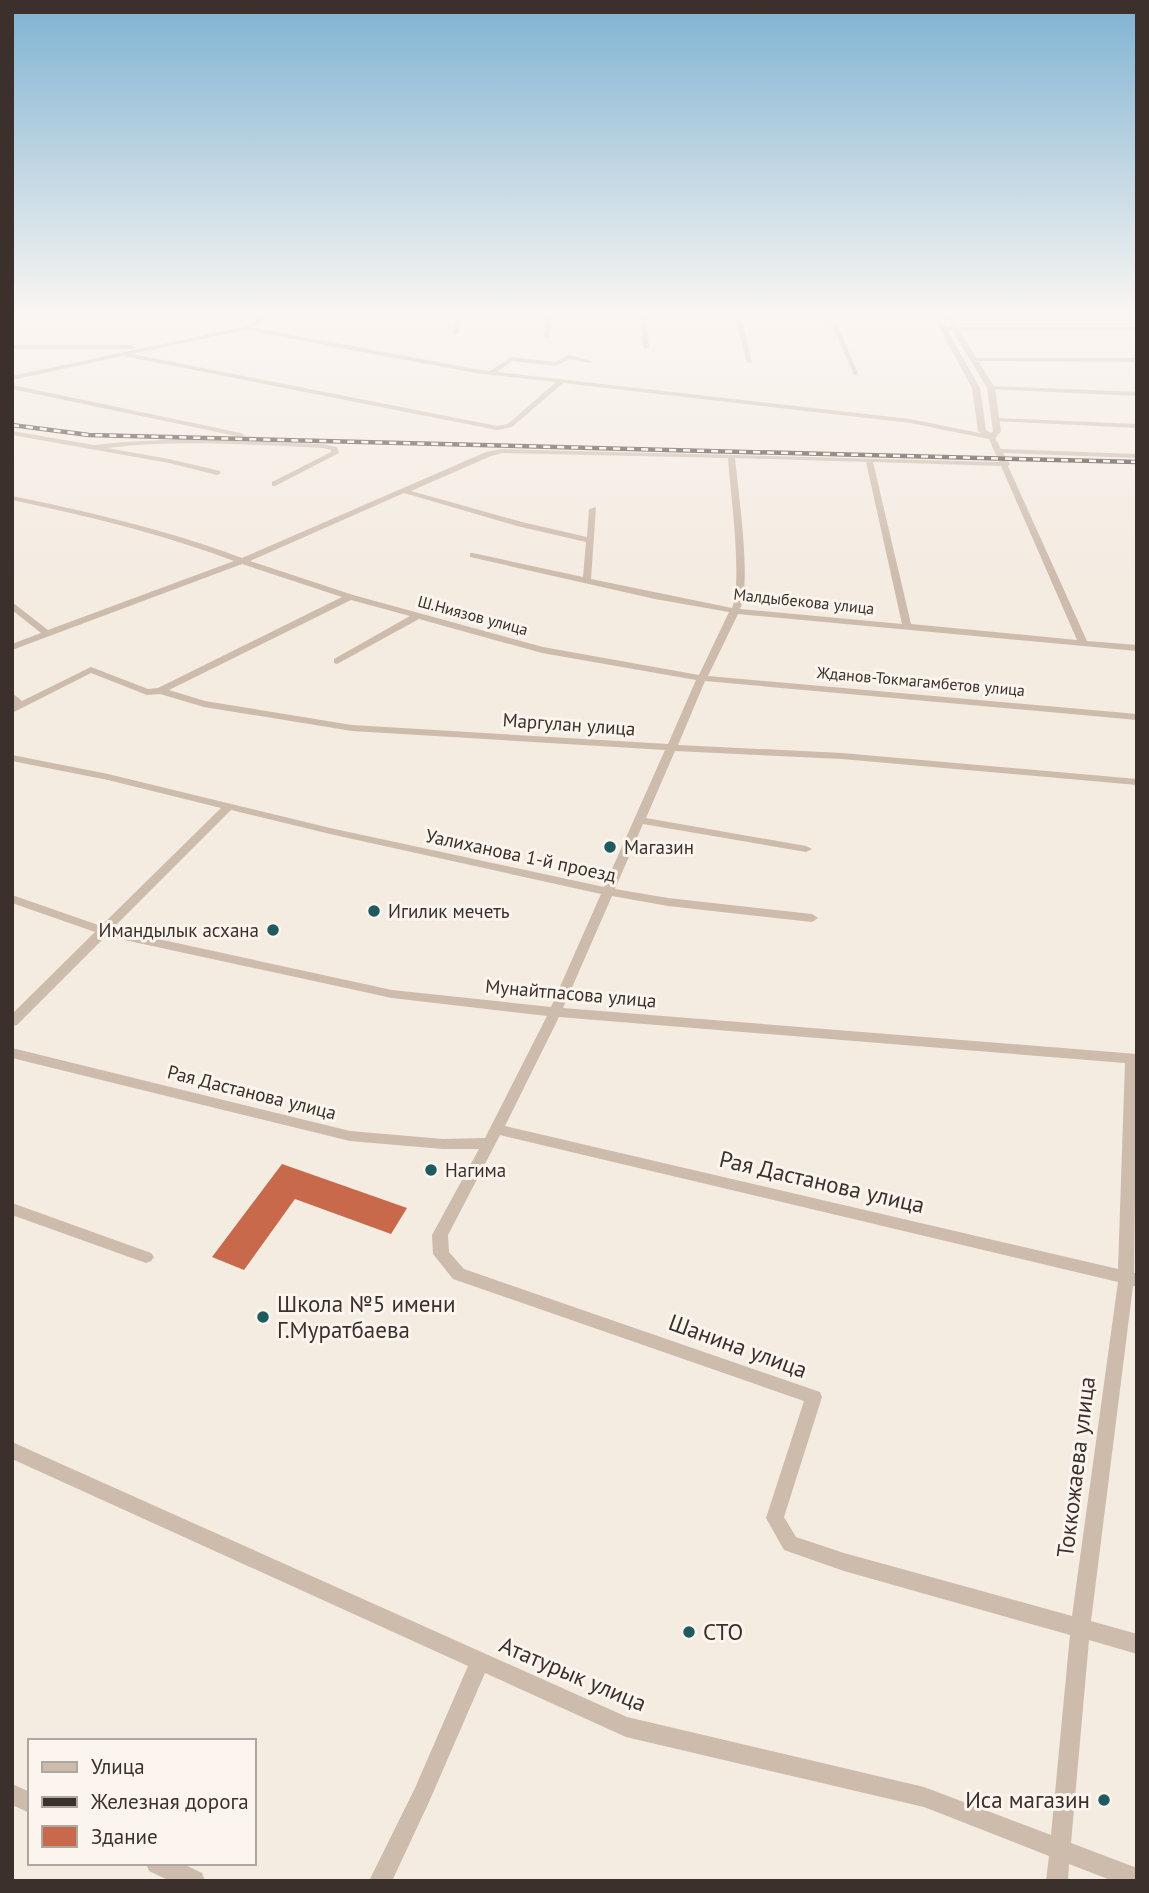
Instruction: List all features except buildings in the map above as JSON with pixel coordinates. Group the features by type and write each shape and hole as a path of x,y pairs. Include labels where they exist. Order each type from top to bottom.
{"street":[{"path":"91,404 213,431 266,437"},
{"path":"378,404 498,428 510,426 535,404"},
{"path":"765,404 910,421 992,437"},
{"path":"978,404 982,431 992,437 1001,451 1083,643"},
{"path":"992,437 997,431 994,404"},
{"path":"996,420 1137,426"},
{"path":"12,433 96,447 217,473"},
{"path":"96,447 141,441 192,441 323,446 334,449 335,453 275,484"},
{"path":"12,647 242,561 489,454 502,451 1006,464"},
{"path":"1001,451 1137,456"},
{"path":"491,1136 555,1012 702,678 728,621 736,611 741,575 731,456"},
{"path":"869,460 907,627"},
{"path":"404,491 520,524 590,540"},
{"name":"Ш.Ниязов улица","path":"12,498 71,510 214,550 350,597 542,650 702,678"},
{"path":"587,581 593,509"},
{"name":"Малдыбекова улица","path":"473,555 736,611 1137,648"},
{"path":"160,691 350,597"},
{"path":"12,605 46,633"},
{"path":"337,661 417,616"},
{"name":"Маргулан улица","path":"14,709 91,670 147,692 160,691 204,704 244,708 297,720 352,728 842,756 1137,782"},
{"name":"Жданов-Токмагамбетов улица","path":"702,678 1137,717"},
{"path":"12,696 17,701 14,709"},
{"name":"Уалиханова 1-й проезд","path":"12,758 108,777 227,808 608,892 668,902 812,918"},
{"path":"12,1022 227,808"},
{"path":"640,820 806,849"},
{"name":"Мунайтпасова улица","path":"12,899 103,931 392,994 555,1012 1134,1059"},
{"name":"Рая Дастанова улица","path":"12,1053 350,1136 443,1143 491,1136 1131,1278"},
{"name":"Токкожаева улица","path":"1057,1881 1080,1629 1131,1278 1134,1059"},
{"name":"Шанина улица","path":"491,1136 440,1235 441,1254 459,1274 814,1397 775,1518 790,1544 844,1562 1137,1644"},
{"path":"12,1209 146,1257"},
{"name":"Ататурык улица","path":"12,1450 625,1727 924,1797 1137,1879"},
{"path":"380,1881 422,1795 480,1661"},
{"path":"12,1794 28,1802"},
{"path":"161,1865 194,1881"}],"railway":[{"path":"12,425 89,435 1137,462"}],"place":[{"name":"Магазин","path":"610,847"},
{"name":"Игилик мечеть","path":"374,911"},
{"name":"Имандылык асхана","path":"273,930"},
{"name":"Нагима","path":"431,1170"},
{"name":"Школа №5 имени Г.Муратбаева","path":"263,1317"},
{"name":"СТО","path":"689,1632"},
{"name":"Иса магазин","path":"1104,1800"}]}
